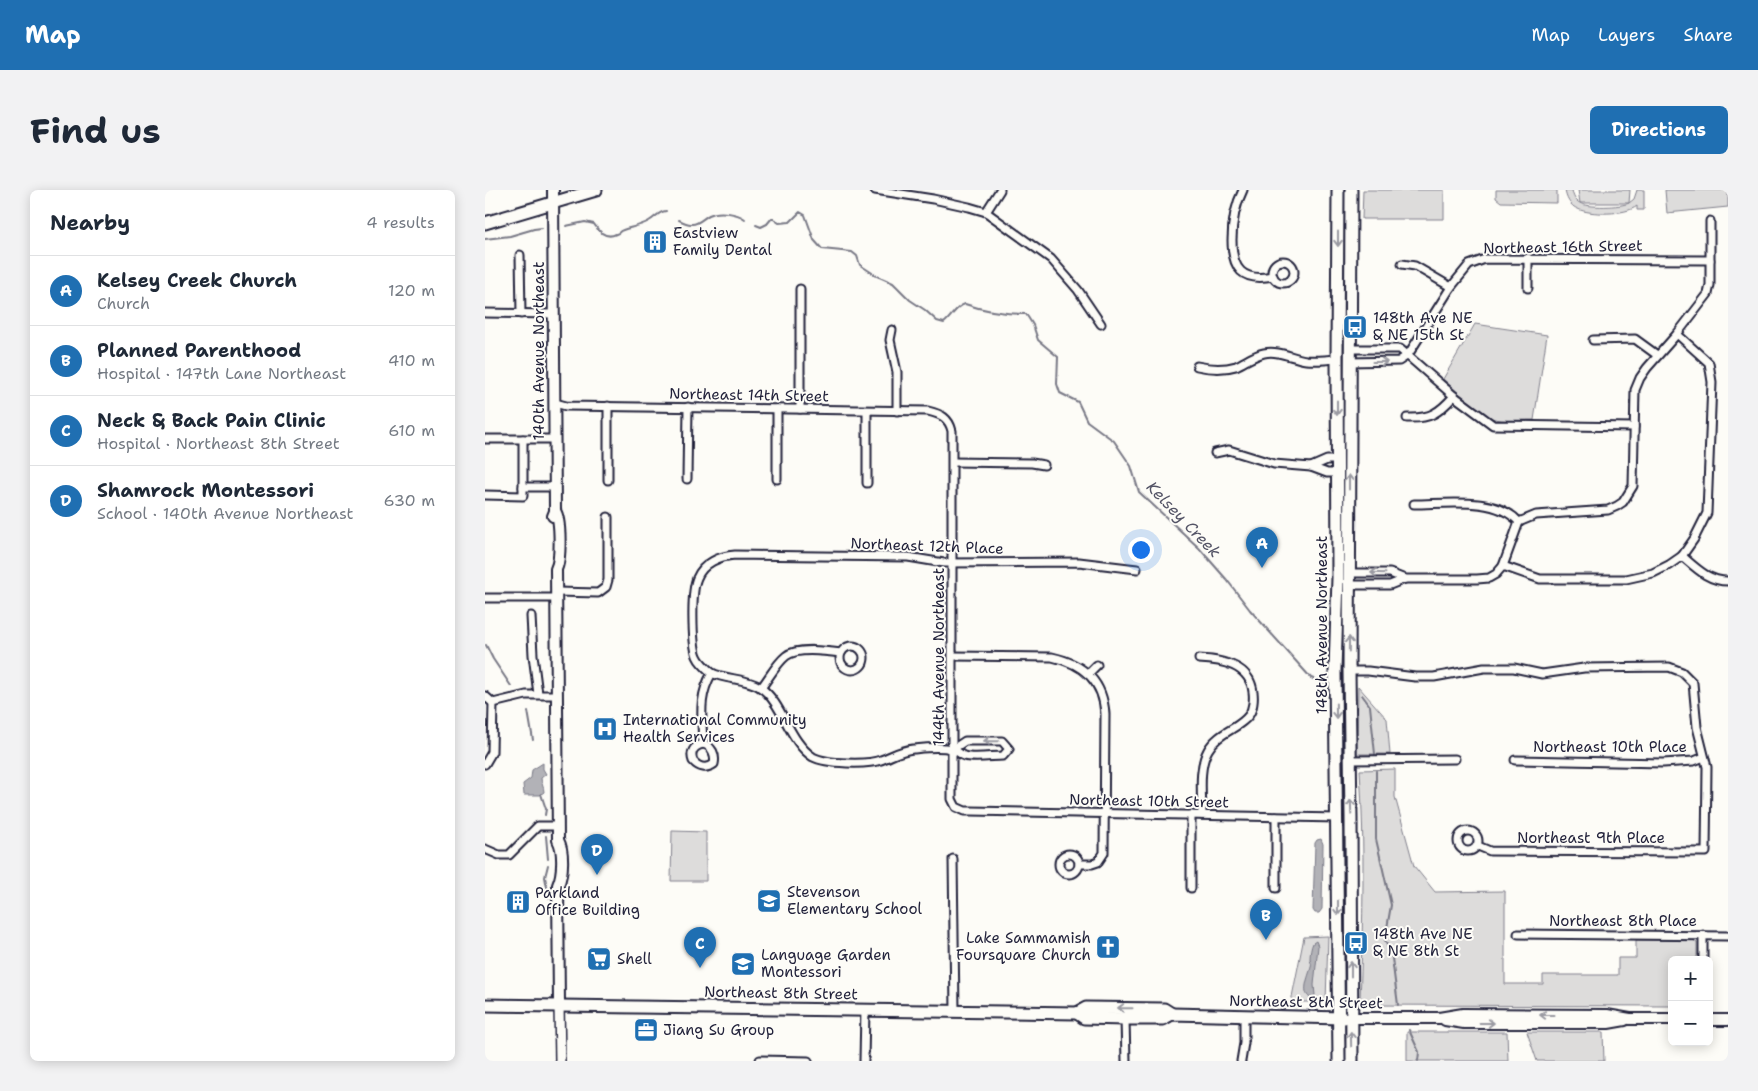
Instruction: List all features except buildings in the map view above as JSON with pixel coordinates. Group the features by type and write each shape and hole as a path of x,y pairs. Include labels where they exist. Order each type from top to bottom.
{"main road":[{"name":"140th Avenue Northeast","path":"553,190 555,403 553,564 556,569 557,595 557,826 558,840 561,845 561,878 558,885 559,1005"},
{"path":"485,223 596,190"},
{"name":"148th Avenue Northeast","path":"1339,190 1337,360 1338,578 1335,670 1339,1061"},
{"name":"148th Avenue Northeast","path":"1351,190 1349,671 1352,1061"},
{"path":"1337,431 1342,428 1345,432 1349,462"},
{"path":"1338,578 1342,599 1346,601 1350,591"},
{"path":"1338,849 1342,881 1346,884 1352,878"},
{"name":"Northeast 8th Street","path":"485,1004 1077,1013 1086,1008 1164,1009 1172,1014 1338,1018 1439,1018 1464,1023 1608,1023 1630,1019 1668,1019"},
{"name":"Northeast 8th Street","path":"1077,1013 1084,1018 1125,1019 1163,1019 1172,1014"},
{"path":"1713,1020 1728,1020"}],"street":[{"path":"875,190 933,199 985,212 1051,259 1078,290 1101,324"},
{"path":"985,212 1001,190"},
{"path":"1243,190 1234,214 1233,262 1241,272 1248,276 1273,276"},
{"path":"1350,572 1390,574 1405,579 1483,579 1496,574 1503,566 1519,522 1536,515 1608,510 1617,506 1628,497 1634,480 1635,390 1640,378 1657,355 1677,334 1707,294 1710,285 1710,221"},
{"path":"520,255 521,314"},
{"path":"1528,258 1528,288"},
{"name":"Northeast 16th Street","path":"1408,355 1463,271 1476,262 1485,259 1711,260"},
{"path":"1403,264 1415,266 1451,287"},
{"path":"800,289 800,409"},
{"path":"485,313 554,314"},
{"path":"892,330 890,340 897,372 897,411"},
{"path":"1503,566 1540,579 1626,579 1653,573 1669,566 1682,556 1695,539 1707,514 1711,382 1709,363 1677,334"},
{"path":"1593,340 1635,339 1657,355"},
{"path":"1349,349 1400,350 1454,396 1493,425 1635,427"},
{"path":"1197,366 1209,369 1228,367 1265,353 1279,353 1305,360 1337,360"},
{"path":"1349,362 1399,362 1408,355"},
{"path":"1407,418 1421,418 1435,414 1454,396"},
{"name":"Northeast 14th Street","path":"555,403 564,406 928,411 943,416"},
{"path":"608,406 608,480"},
{"path":"687,407 687,480"},
{"path":"777,409 777,479"},
{"path":"867,411 867,483"},
{"name":"144th Avenue Northeast","path":"943,416 950,424 953,462 953,799 954,804 960,809"},
{"path":"485,439 555,440"},
{"path":"485,495 523,496 523,439"},
{"path":"1215,453 1229,450 1274,464 1311,467 1327,473 1337,473"},
{"path":"1311,467 1327,460 1337,460"},
{"path":"953,462 1032,463 1044,465"},
{"path":"523,488 555,487"},
{"path":"1414,504 1478,504 1491,506 1503,509 1519,522"},
{"path":"485,598 598,592 604,589 608,580 608,517"},
{"name":"Northeast 12th Place","path":"712,673 698,658 694,647 694,587 697,577 702,570 723,556 908,557 953,563 1079,562 1137,568"},
{"path":"1682,556 1710,578 1728,581"},
{"path":"1350,591 1390,585 1405,579"},
{"path":"531,616 538,694"},
{"path":"761,688 784,657 797,650 841,653"},
{"path":"953,656 1052,657 1064,660 1088,674 1101,691 1104,702 1104,853 1098,862 1079,864"},
{"path":"1199,659 1215,660 1236,666 1243,671 1250,681 1254,697 1249,714 1221,735 1208,750 1202,766 1202,815"},
{"path":"1088,674 1097,665"},
{"path":"1349,671 1434,677 1490,668 1515,668 1542,674 1584,668 1669,667 1682,672 1693,683 1697,727 1704,757"},
{"path":"703,744 702,699 705,686 712,673 721,677 751,683 761,688 804,750 813,757 824,761 864,763 880,760 904,750 953,748 965,741 1002,741 1009,749 1003,756 965,756 953,748"},
{"path":"493,703 516,696 557,694"},
{"path":"485,696 493,703 492,752 485,764"},
{"name":"Northeast 10th Place","path":"1515,760 1663,763 1694,761 1704,757"},
{"name":"Northeast 9th Place","path":"1478,846 1490,851 1706,852 1707,767 1704,757"},
{"path":"1350,760 1455,759"},
{"name":"Northeast 10th Street","path":"960,809 1337,818"},
{"path":"1191,815 1191,888"},
{"path":"1276,817 1276,888"},
{"path":"485,849 499,855 509,855 539,826 557,826"},
{"path":"953,859 955,1011"},
{"name":"Northeast 8th Place","path":"1518,934 1728,936"},
{"path":"1703,936 1703,956"},
{"name":"140th Avenue Northeast","path":"559,1005 560,1061"},
{"path":"865,1010 865,1061"},
{"path":"1241,1061 1244,1043 1244,1016"},
{"path":"1125,1019 1126,1061"},
{"path":"760,1060 808,1061"}],"shaded area":[{"path":"1363,190 1444,190 1444,219 1362,219"},
{"path":"1496,190 1557,190 1557,203 1501,202 1496,198"},
{"path":"1565,190 1572,190 1576,200 1584,205 1604,206 1629,203 1634,199 1637,190 1644,190 1644,210 1637,210 1637,206 1617,212 1599,213 1584,211 1575,208 1571,204 1567,199"},
{"path":"1578,190 1630,190 1629,203 1580,203"},
{"path":"1665,190 1728,190 1728,207 1667,213"},
{"path":"1475,324 1547,335 1534,420 1515,421 1490,418 1484,415 1443,379"},
{"path":"1358,686 1387,719 1390,754 1357,754"},
{"path":"543,763 543,769 546,774 541,778 544,792 540,795 524,795 523,784 531,778 532,770"},
{"path":"1395,769 1395,797 1414,866 1435,892 1505,891 1505,984 1543,984 1543,975 1618,975 1618,958 1636,958 1636,940 1693,940 1697,943 1697,956 1668,956 1668,1006 1364,1005 1360,1000 1363,828 1360,770"},
{"path":"672,831 706,832 706,881 671,881"},
{"path":"1321,839 1323,844 1322,909 1319,913 1315,913 1313,910 1315,843"},
{"path":"1328,936 1326,1002 1291,1002 1304,937"},
{"path":"1316,941 1318,946 1314,985 1315,995 1313,999 1309,997 1306,989 1311,965 1311,949"},
{"path":"1407,1032 1507,1032 1508,1061 1407,1061"},
{"path":"1527,1032 1603,1032 1604,1061 1537,1061"}],"waterway":[{"name":"Kelsey Creek","path":"566,226 585,222 594,224 598,230 609,236 646,223 666,211"},
{"name":"Kelsey Creek","path":"679,220 694,224 713,213 723,212 745,219"},
{"name":"Kelsey Creek","path":"756,225 761,227 772,218 779,223 790,222 800,212 805,215 814,240 822,249 852,252 857,256 860,265 877,276 893,283 910,300 937,321 944,323 959,307 965,304 995,312 1026,314 1033,325 1038,340 1058,357 1057,384 1060,393 1078,402 1087,421 1114,441 1131,466 1139,492 1199,548 1250,610 1311,678 1328,684"},
{"name":"Kelsey Creek","path":"485,239 510,236 542,228"},
{"path":"486,645 511,686"},
{"name":"Kelsey Creek","path":"1362,695 1370,706 1375,754"},
{"path":"528,711 533,740"},
{"name":"Kelsey Creek","path":"1376,771 1376,839 1391,905 1385,940 1392,958 1398,1005"},
{"path":"541,794 546,809 545,815"},
{"path":"546,836 548,859"},
{"path":"548,865 545,877 549,898"},
{"name":"Kelsey Creek","path":"1409,1030 1419,1052 1418,1061"}],"place":[{"name":"Eastview Family Dental","path":"655,242"},
{"name":"148th Ave NE & NE 15th St","path":"1355,327"},
{"name":"Kelsey Creek Church","path":"1262,568"},
{"name":"International Community Health Services","path":"605,729"},
{"name":"Shamrock Montessori","path":"597,875"},
{"name":"Stevenson Elementary School","path":"769,901"},
{"name":"Parkland Office Building","path":"518,902"},
{"name":"Planned Parenthood","path":"1266,940"},
{"name":"148th Ave NE & NE 8th St","path":"1356,943"},
{"name":"Lake Sammamish Foursquare Church","path":"1108,947"},
{"name":"Shell","path":"599,959"},
{"name":"Language Garden Montessori","path":"743,964"},
{"name":"Neck & Back Pain Clinic","path":"700,968"},
{"name":"Jiang Su Group","path":"646,1030"}]}
